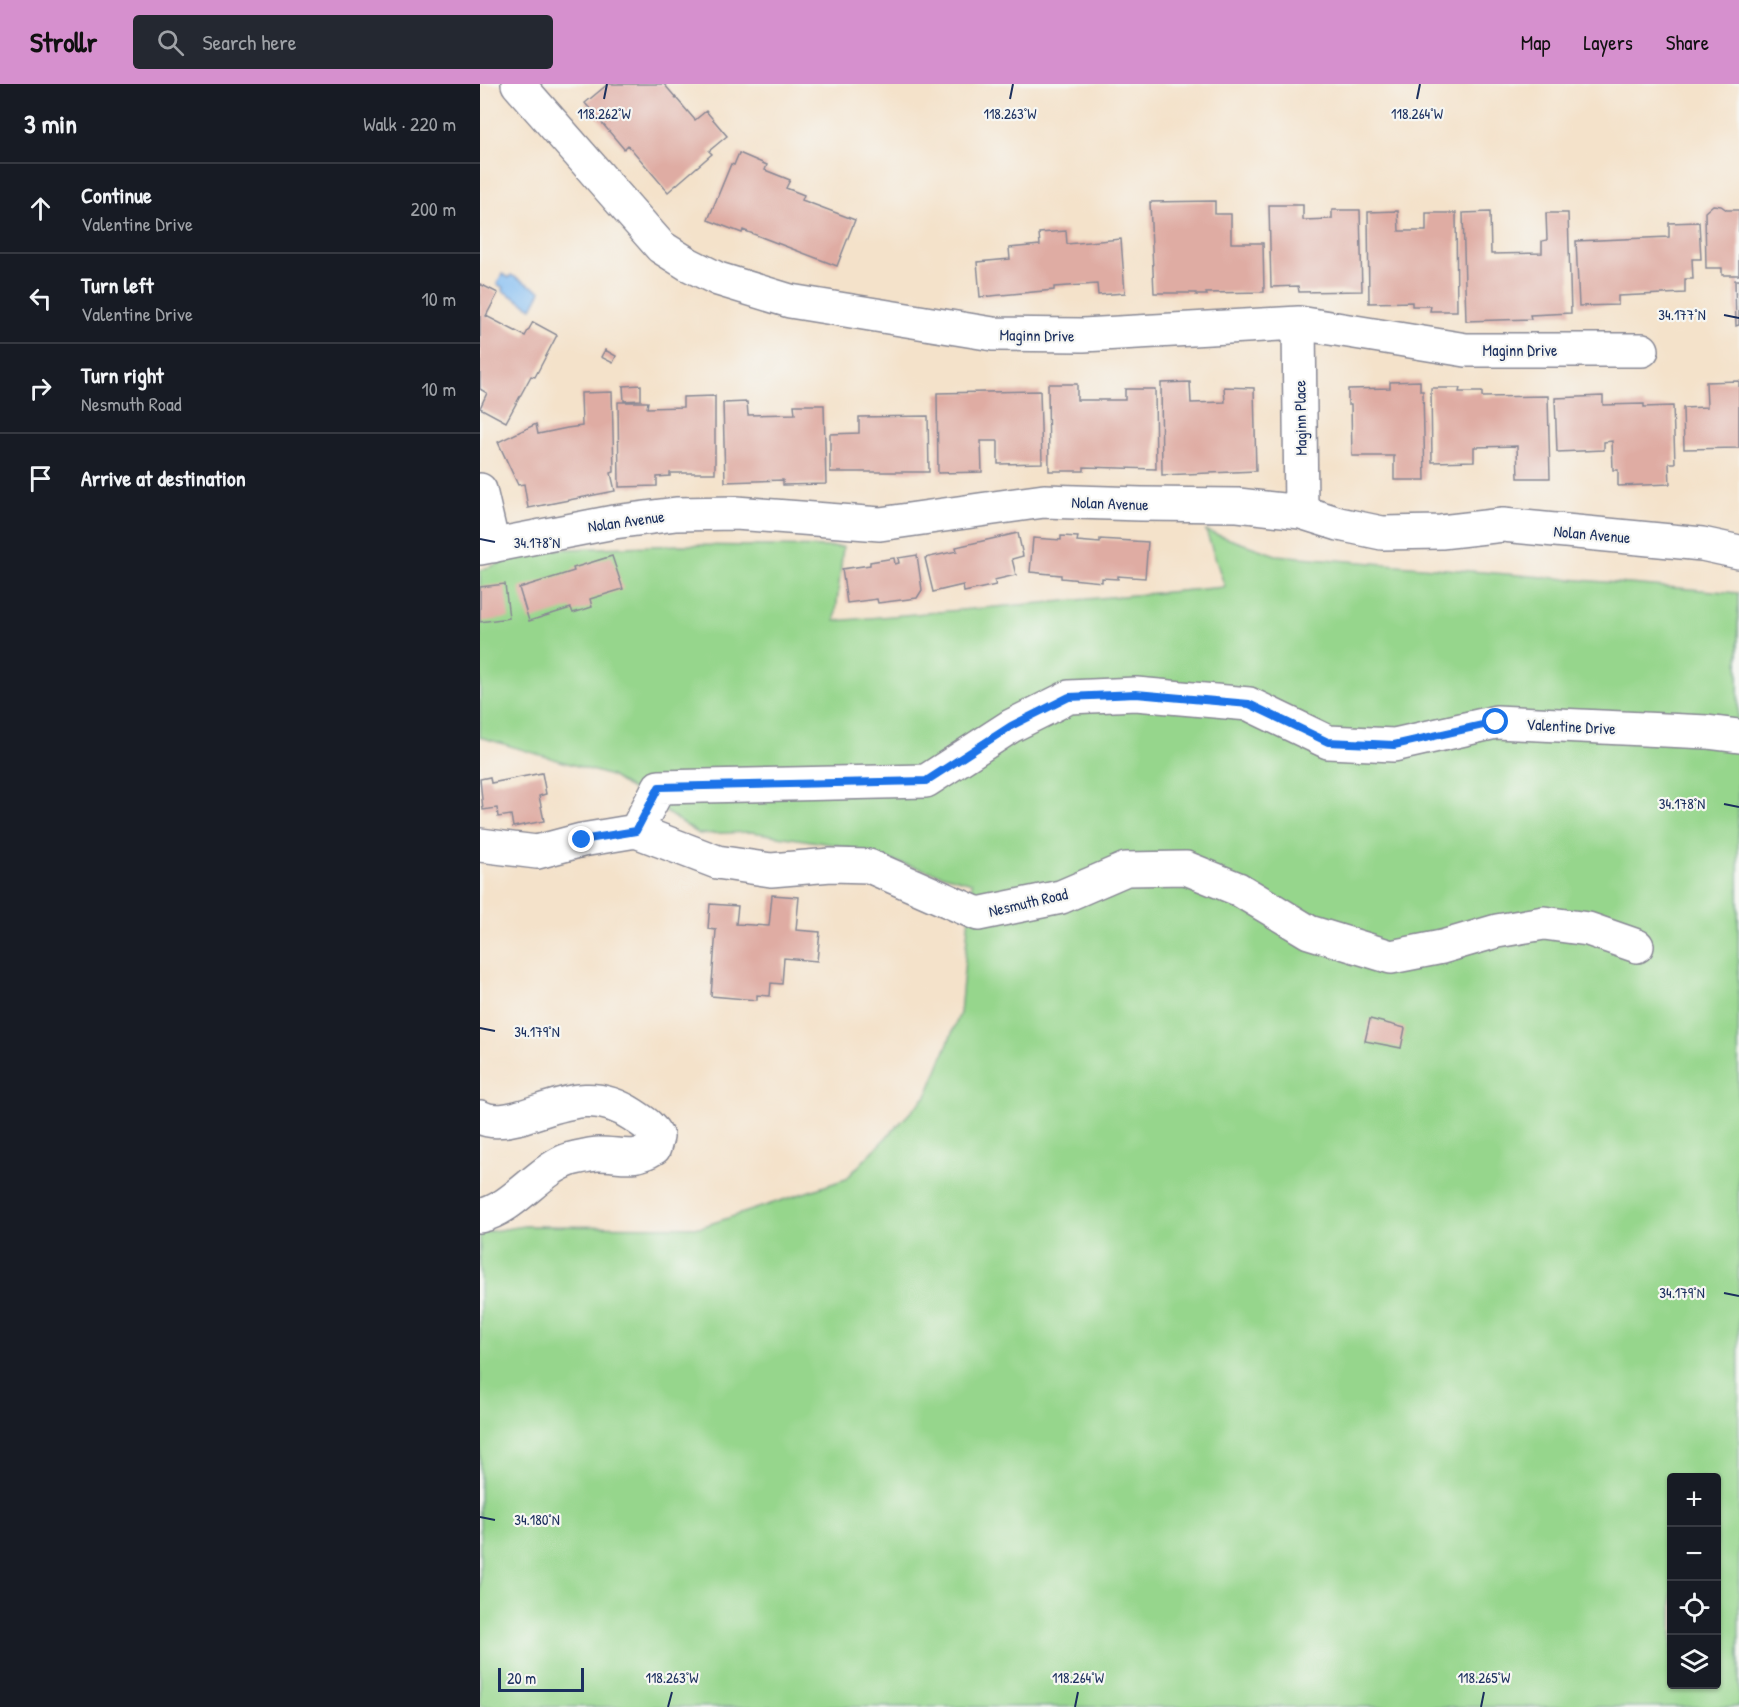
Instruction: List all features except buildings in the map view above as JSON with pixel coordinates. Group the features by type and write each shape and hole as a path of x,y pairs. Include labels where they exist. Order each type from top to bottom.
{"street":[{"name":"Maginn Drive","path":"518,84 662,247 688,264 718,279 780,298 993,334 1083,335 1299,323 1466,350 1642,350"},
{"name":"Maginn Place","path":"1299,323 1301,512"},
{"path":"480,490 487,547"},
{"name":"Nolan Avenue","path":"487,547 614,522 676,514 736,513 880,524 1044,501 1238,505 1301,512 1339,524 1382,533 1441,532 1503,525 1702,544 1739,552"},
{"name":"Valentine Drive","path":"636,831 659,787 926,781 1011,726 1069,697 1136,694 1249,704 1328,742 1394,745 1496,722 1707,732 1739,736"},
{"path":"480,846 537,852 582,840 636,831"},
{"name":"Nesmuth Road","path":"636,831 717,862 771,870 831,865 869,866 978,914 1061,897 1126,869 1186,868 1238,889 1309,932 1391,957 1442,946 1497,930 1544,923 1588,929 1637,946"},
{"path":"480,1117 504,1121 572,1101 597,1100 618,1106 652,1128 657,1137 654,1148 643,1155 598,1154 569,1160 547,1173 507,1204 480,1216"}],"green space":[{"path":"1206,531 1276,555 1738,593 1739,1707 480,1707 480,1233 524,1226 701,1227 846,1179 927,1095 960,1013 972,883 837,845 752,832 699,834 611,776 480,737 480,570 540,550 681,545 843,547 835,621 1225,587"}],"water":[{"path":"502,274 509,278 511,275 541,291 532,308 503,291 504,288 497,284"}],"route":[{"path":"582,840 636,831 659,787 926,781 1011,726 1069,697 1136,694 1249,704 1328,742 1394,745 1496,722"}]}
